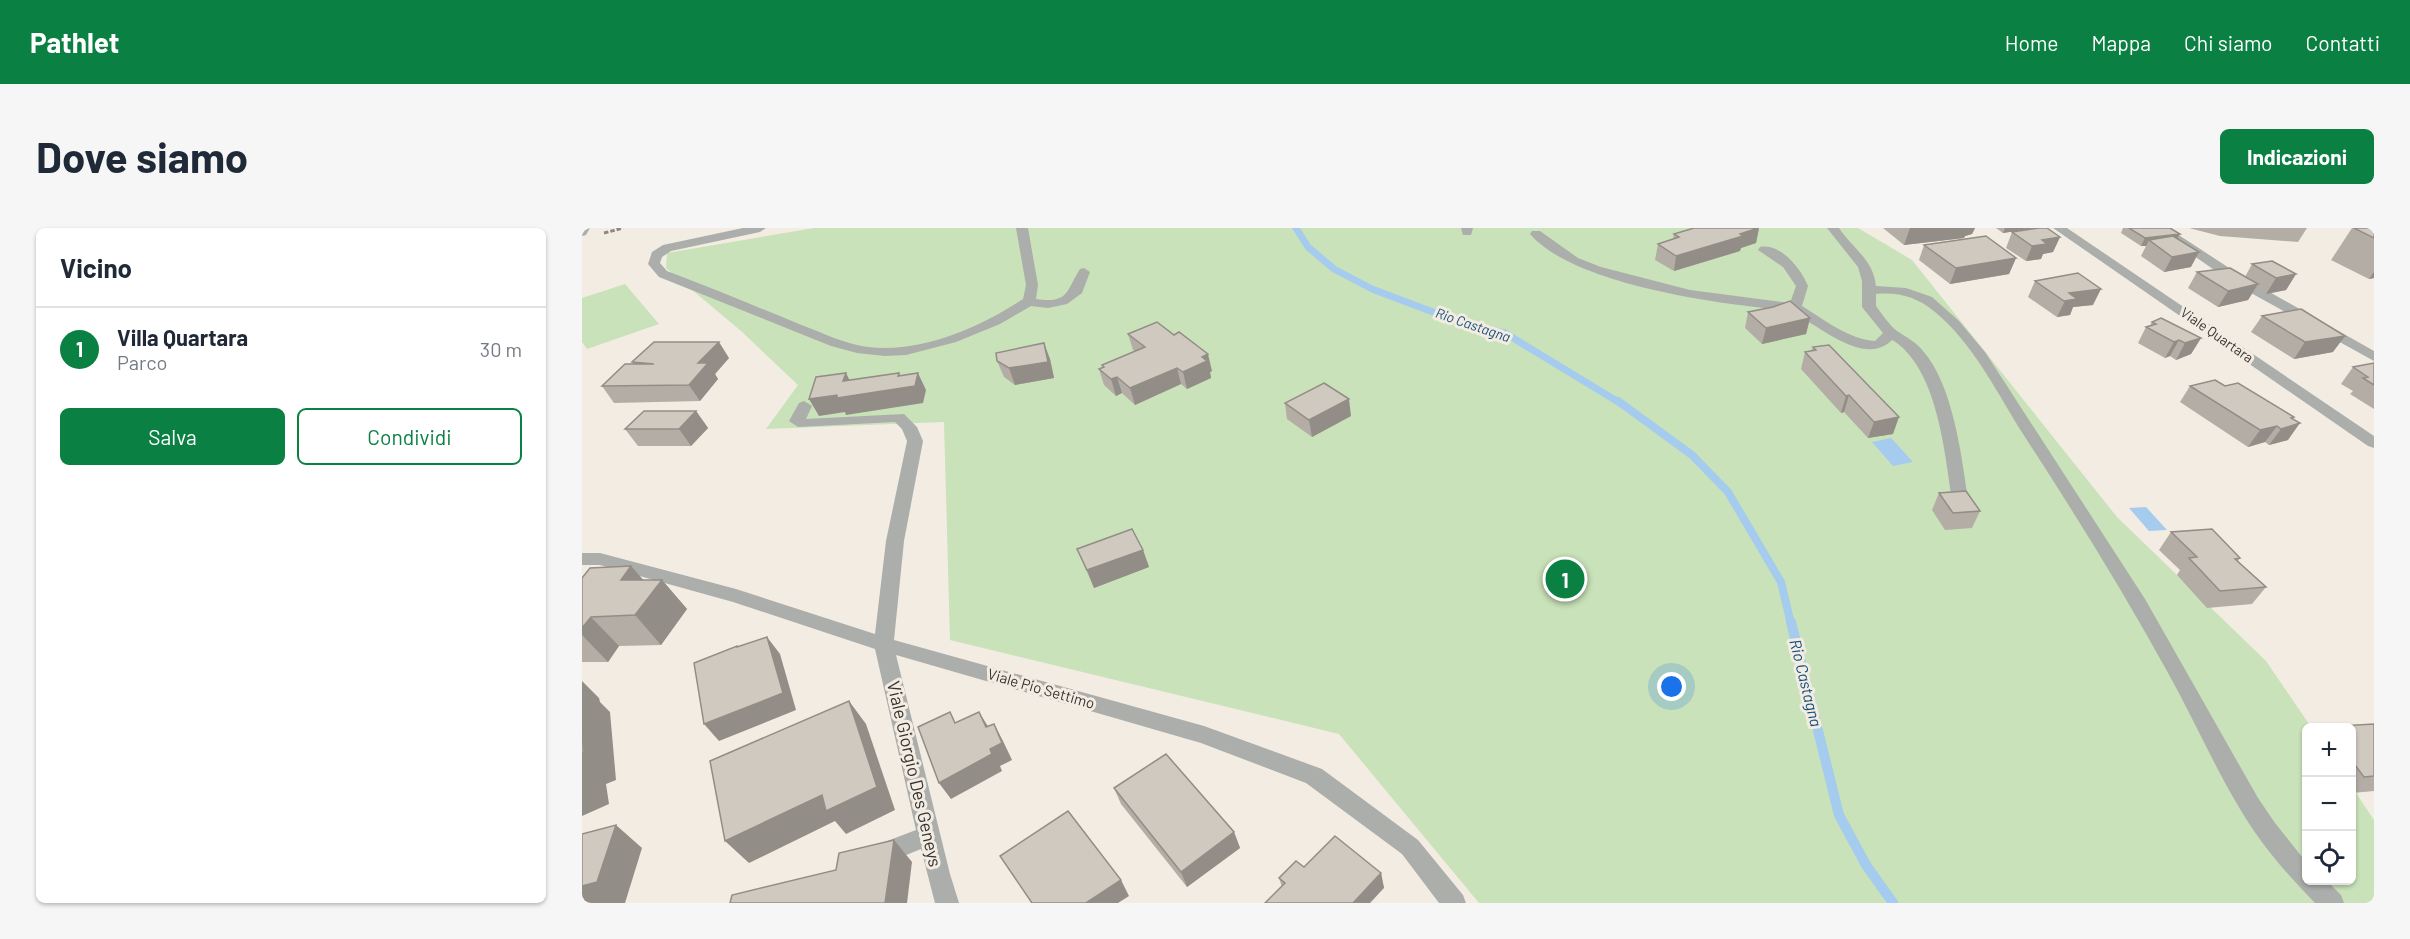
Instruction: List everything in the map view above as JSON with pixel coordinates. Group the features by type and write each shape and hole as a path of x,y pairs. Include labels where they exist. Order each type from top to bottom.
{"street":[{"path":"760,228 667,249 656,255 654,264 663,274 844,346 868,352 905,351 948,339 1002,319 1029,301 1044,304 1064,299 1077,291 1084,272"},
{"path":"1022,228 1032,285 1029,301"},
{"path":"1833,228 1837,235 1861,258 1867,268 1870,291 1869,307 1891,333 1910,345 1921,357 1929,374 1956,463 1959,493"},
{"name":"Viale Quartara","path":"2059,228 2374,443"},
{"path":"2160,228 2238,280 2374,357"},
{"path":"1536,234 1574,261 1598,270 1690,294 1795,307 1827,328 1860,344 1879,345 1891,333"},
{"path":"1764,250 1785,260 1797,274 1802,286 1795,307"},
{"path":"1870,291 1891,288 1916,294 1940,310 1973,347 2066,487 2168,656 2255,813 2292,864 2302,873"},
{"name":"Viale Giorgio Des Geneys","path":"804,406 796,421 803,424 899,417 909,427 915,441 895,541 884,644 947,903"},
{"name":"Viale Pio Settimo","path":"582,559 600,559 736,596 884,644 1204,735 1314,776 1410,847 1454,903"},
{"path":"854,866 929,835"},
{"path":"2314,885 2332,903"}],"green space":[{"path":"814,228 1858,228 1912,260 2117,517 2266,661 2308,723 2302,723 2302,885 2356,885 2356,793 2374,820 2374,903 1479,903 1339,734 950,640 944,422 766,429 798,385 741,331 666,268 667,253"},
{"path":"625,284 659,324 587,349 582,342 582,298"}],"water":[{"path":"1891,438 1913,462 1893,466 1872,442"},
{"path":"2146,507 2167,530 2149,531 2129,508"}],"building":[{"path":"1694,228 1758,228 1740,234 1743,236 1676,256 1658,244 1679,237 1674,234"},
{"path":"2047,228 2060,237 2042,240 2047,244 2032,246 2012,232"},
{"path":"2129,228 2170,228 2180,234 2145,238"},
{"path":"2354,228 2374,228 2374,238"},
{"path":"1986,236 2016,258 1956,268 1924,245"},
{"path":"2173,236 2199,252 2172,257 2149,240"},
{"path":"2272,261 2296,274 2276,278 2252,264"},
{"path":"2230,268 2258,284 2228,291 2197,272"},
{"path":"2078,273 2101,289 2069,293 2077,299 2064,301 2035,281"},
{"path":"1790,301 1810,318 1766,328 1748,312 1773,307"},
{"path":"2301,309 2345,336 2305,342 2262,316"},
{"path":"2161,318 2201,338 2185,343 2179,340 2174,342 2146,327 2156,324 2152,322"},
{"path":"1157,322 1174,335 1179,332 1208,354 1202,357 1207,361 1183,372 1177,368 1130,388 1117,377 1111,379 1099,369 1104,367 1102,365 1145,347 1128,334"},
{"path":"654,342 719,342 698,363 708,363 689,385 602,386 625,364 654,364 632,362"},
{"path":"1044,343 1048,362 1009,368 997,361 996,353"},
{"path":"1829,345 1899,417 1874,422 1805,352 1816,350 1813,347"},
{"path":"2374,363 2374,385 2363,378 2368,377 2353,367"},
{"path":"846,373 843,381 899,373 898,376 918,373 915,386 837,398 837,395 809,399 816,377"},
{"path":"2215,380 2225,386 2238,383 2300,423 2281,429 2277,426 2260,430 2190,386"},
{"path":"1324,383 1349,399 1309,420 1285,403"},
{"path":"644,411 696,411 679,429 625,429"},
{"path":"1966,491 1980,511 1953,513 1939,493"},
{"path":"1132,529 1143,550 1087,570 1077,549"},
{"path":"2212,529 2240,558 2235,559 2266,587 2220,591 2189,558 2197,557 2171,532"},
{"path":"631,566 621,580 662,580 635,615 591,617 582,628 582,578 590,568"},
{"path":"767,637 783,693 704,724 694,663"},
{"path":"849,701 877,787 826,811 822,795 725,841 710,761"},
{"path":"950,712 955,723 979,712 986,727 994,724 1002,743 990,749 992,754 939,783 918,727"},
{"path":"582,717 584,752 582,753"},
{"path":"2374,724 2374,776 2364,777 2356,766 2356,725"},
{"path":"1166,754 1234,832 1181,872 1114,788"},
{"path":"1068,811 1121,880 1086,903 1032,903 1000,856"},
{"path":"616,825 597,882 582,886 582,834"},
{"path":"1335,836 1381,873 1353,903 1265,903 1285,883 1279,878 1296,861 1304,867"},
{"path":"894,840 885,903 730,903 732,895 836,870 839,853"}],"waterway":[{"name":"Rio Castagna","path":"1296,228 1308,247 1334,269 1372,289 1470,326 1505,333 1620,403"},
{"name":"Rio Castagna","path":"1618,401 1692,455 1728,492 1781,582 1791,624"},
{"name":"Rio Castagna","path":"1791,622 1839,815 1866,865 1893,903"}],"place":[{"name":"Villa Quartara","path":"1565,579"}]}
